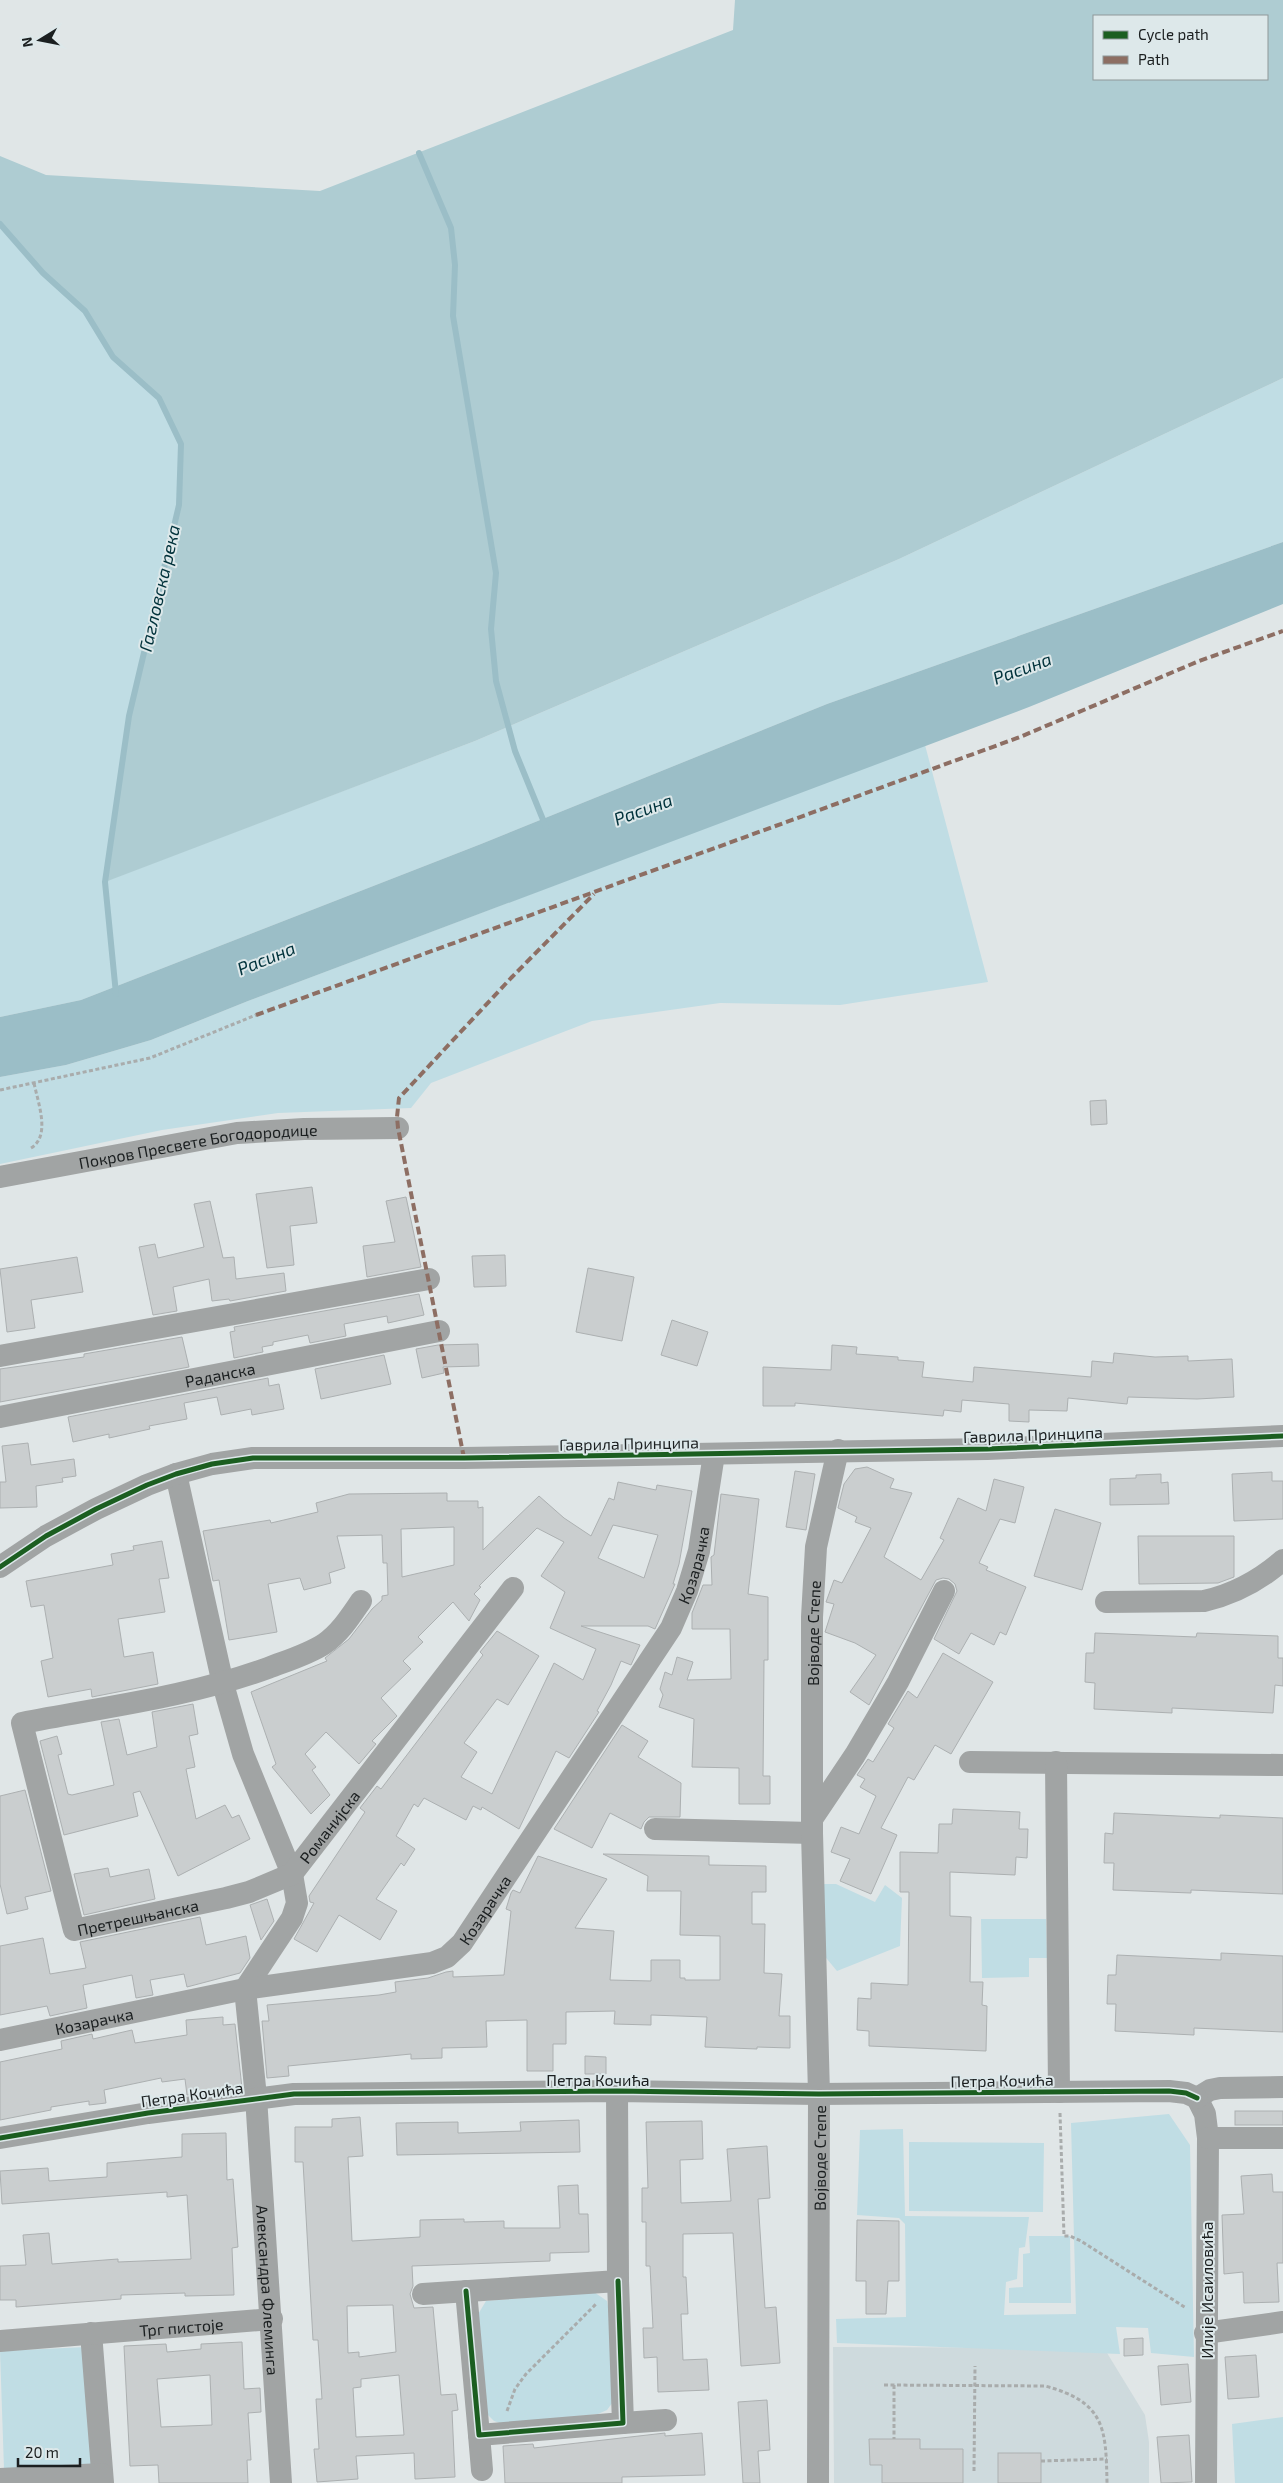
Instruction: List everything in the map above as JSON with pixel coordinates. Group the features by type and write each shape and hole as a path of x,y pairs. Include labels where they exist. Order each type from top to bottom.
{"street":[{"name":"Покров Пресвете Богодородице","path":"0,1177 237,1133 304,1129 398,1128"},
{"path":"0,1356 429,1279"},
{"name":"Раданска","path":"0,1417 439,1331"},
{"name":"Гаврила Принципа","path":"0,1567 46,1536 96,1509 176,1474 212,1464 253,1458 464,1458 838,1450 986,1449 1283,1436"},
{"name":"Војводе Степе","path":"818,2483 819,2094 812,1826 813,1581 816,1547 838,1450"},
{"name":"Козарачка","path":"0,2040 245,1989 432,1963 447,1957 462,1943 670,1628 687,1591 699,1551 714,1454"},
{"path":"176,1474 223,1684 243,1754 292,1874"},
{"path":"1106,1602 1211,1599 1245,1587 1283,1560"},
{"name":"Романијска","path":"245,1989 292,1918 297,1903 292,1874 513,1588"},
{"path":"655,1829 812,1826 898,1682 944,1591"},
{"name":"Претрешњанска","path":"292,1874 234,1896 74,1930 22,1723 223,1684 294,1658 323,1644 345,1624 361,1601"},
{"path":"970,1762 1283,1765"},
{"name":"Петра Кочића","path":"1056,1762 1059,2092"},
{"path":"245,1989 256,2097"},
{"path":"1197,2098 1210,2090 1220,2088 1283,2087"},
{"path":"618,2091 611,2282 623,2423"},
{"name":"Петра Кочића","path":"0,2138 256,2097 333,2093 618,2091 819,2094 1169,2091 1186,2092 1197,2098"},
{"name":"Александра Флеминга","path":"256,2097 282,2483"},
{"name":"Илије Исаиловића","path":"1197,2098 1205,2114 1208,2138 1206,2483"},
{"path":"1208,2138 1283,2138"},
{"path":"423,2294 611,2282"},
{"path":"466,2291 482,2470"},
{"name":"Трг пистоје","path":"0,2341 272,2319"},
{"path":"1206,2327 1283,2322"},
{"path":"0,2479 102,2478 91,2333"},
{"path":"479,2436 666,2420"}],"path":[{"path":"0,1090 150,1058 256,1015"},
{"path":"28,1150 37,1145 42,1134 34,1083"},
{"path":"1059,2092 1064,2236 1070,2236 1081,2241 1206,2327"},
{"path":"503,2434 503,2424 515,2389 526,2374 602,2297 611,2282"},
{"path":"974,2471 975,2366"},
{"path":"884,2385 1045,2386 1070,2394 1090,2409 1104,2429 1107,2483"},
{"path":"894,2385 894,2440"},
{"path":"1041,2461 1107,2459"}],"shaded area":[{"path":"735,0 1283,0 1283,378 899,559 475,741 105,882 129,716 179,505 181,444 159,398 113,357 85,311 43,273 0,224 0,156 46,175 320,191 733,30"},
{"path":"0,224 43,273 85,311 113,357 159,398 181,444 179,505 129,716 106,881 475,741 899,559 1283,378 1283,542 827,704 481,844 81,1000 0,1017"},
{"path":"925,745 988,982 840,1005 720,1003 592,1021 431,1083 411,1108 278,1113 162,1130 0,1164 0,1077 66,1065 151,1040 248,1001"},
{"path":"824,1884 836,1884 875,1902 885,1885 902,1898 900,1946 837,1971 822,1953"},
{"path":"981,1919 1046,1919 1047,1958 1029,1958 1029,1977 982,1978"},
{"path":"1169,2114 1190,2145 1194,2357 1151,2353 1148,2328 1116,2327 1120,2354 837,2343 836,2319 906,2317 905,2224 899,2218 857,2215 860,2130 903,2129 905,2216 1029,2217 1025,2247 1019,2248 1017,2279 1006,2282 1004,2315 1076,2314 1071,2123"},
{"path":"909,2142 1044,2143 1043,2212 909,2211"},
{"path":"1029,2236 1070,2236 1071,2303 1009,2303 1009,2288 1023,2287 1023,2254 1030,2253"},
{"path":"594,2292 607,2301 609,2312 613,2402 607,2410 598,2414 503,2424 494,2421 487,2414 477,2316 486,2301"},
{"path":"86,2347 92,2465 4,2469 0,2351"},
{"path":"833,2347 1104,2348 1145,2415 1149,2442 1149,2483 834,2483"},
{"path":"1283,2417 1283,2483 1235,2483 1232,2424"}],"water":[{"name":"Расина","path":"1283,542 1283,604 1029,707 248,1001 151,1040 66,1065 0,1077 0,1017 81,1000 481,844 827,704"}],"building":[{"path":"1106,1100 1107,1124 1091,1125 1090,1101"},
{"path":"312,1187 317,1223 290,1226 294,1265 267,1268 256,1194"},
{"path":"406,1197 421,1267 367,1277 363,1246 395,1242 386,1201"},
{"path":"210,1201 223,1258 234,1257 236,1279 284,1273 286,1291 230,1301 229,1299 212,1301 209,1279 173,1287 177,1311 153,1315 139,1247 155,1244 158,1258 204,1247 194,1204"},
{"path":"505,1255 506,1286 474,1287 472,1256"},
{"path":"77,1257 83,1292 31,1300 35,1328 7,1332 0,1269"},
{"path":"588,1268 634,1277 622,1341 576,1332"},
{"path":"419,1294 424,1315 388,1323 387,1316 344,1324 346,1336 310,1343 308,1335 273,1342 273,1345 262,1347 263,1352 234,1358 230,1332 235,1331 234,1327"},
{"path":"672,1320 708,1332 697,1366 661,1355"},
{"path":"182,1337 189,1367 0,1402 0,1369 84,1357 84,1354"},
{"path":"478,1344 479,1366 443,1367 444,1373 422,1378 416,1349 438,1345"},
{"path":"832,1345 857,1347 856,1354 898,1357 898,1360 924,1362 922,1377 973,1382 974,1367 1091,1377 1092,1361 1113,1363 1114,1353 1155,1357 1188,1356 1188,1361 1232,1359 1234,1397 1197,1399 1128,1397 1127,1404 1068,1398 1067,1411 1029,1410 1029,1422 1009,1421 1009,1404 962,1400 961,1412 944,1410 943,1416 795,1403 795,1406 763,1406 763,1367 831,1370"},
{"path":"384,1355 391,1384 321,1399 315,1369"},
{"path":"268,1378 269,1386 279,1384 284,1409 252,1415 251,1409 221,1415 217,1397 184,1403 187,1419 149,1426 150,1429 109,1438 109,1434 73,1442 68,1417"},
{"path":"28,1443 31,1465 74,1459 76,1476 62,1478 63,1482 36,1486 37,1507 0,1508 0,1482 6,1482 2,1446"},
{"path":"867,1467 894,1479 890,1488 912,1493 884,1557 921,1580 944,1540 940,1538 958,1498 986,1511 994,1479 1024,1487 1015,1523 1000,1519 979,1563 988,1567 986,1570 1026,1587 1006,1635 1000,1632 994,1645 971,1633 959,1654 934,1639 957,1591 955,1584 949,1579 936,1580 869,1705 850,1692 876,1655 855,1643 825,1632 834,1604 826,1602 834,1580 842,1583 871,1528 855,1522 857,1517 838,1508 844,1484 855,1469"},
{"path":"795,1471 815,1474 806,1530 786,1527"},
{"path":"1272,1472 1272,1481 1283,1481 1283,1519 1234,1521 1232,1474"},
{"path":"1161,1474 1161,1483 1168,1482 1169,1504 1110,1505 1110,1479 1136,1478 1136,1475"},
{"path":"618,1482 656,1490 657,1485 692,1491 679,1564 673,1584 675,1584 655,1629 648,1626 581,1626 640,1645 631,1665 621,1661 597,1711 599,1712 569,1758 556,1751 519,1829 482,1807 481,1810 473,1806 466,1820 424,1798 418,1807 414,1804 396,1836 415,1849 404,1866 401,1863 376,1899 397,1911 380,1940 339,1915 317,1952 294,1939 314,1903 310,1902 309,1896 365,1812 360,1808 377,1786 381,1789 483,1655 480,1652 497,1631 539,1656 508,1705 497,1699 464,1743 477,1752 461,1777 492,1794 554,1663 583,1680 596,1649 550,1628 565,1592 541,1576 564,1542 537,1528 479,1586 481,1587 474,1594 480,1600 469,1621 453,1602 418,1637 423,1642 403,1661 411,1669 381,1698 397,1716 372,1741 376,1744 359,1764 326,1732 305,1754 316,1767 312,1770 330,1795 311,1814 272,1767 276,1764 251,1692 327,1661 325,1658 349,1639 372,1609 382,1600 382,1596 388,1595 387,1563 383,1563 382,1535 337,1536 345,1568 329,1573 331,1583 304,1590 300,1578 268,1584 277,1632 229,1640 219,1580 213,1581 203,1531 270,1520 271,1523 318,1512 316,1503 349,1494 447,1493 447,1501 478,1501 478,1508 483,1507 483,1550 539,1496 564,1518 591,1536 609,1498 614,1500","holes":["613,1525 658,1535 644,1578 598,1558","454,1527 454,1565 402,1577 401,1529"]},
{"path":"721,1494 759,1499 748,1594 768,1597 768,1660 764,1660 763,1776 770,1776 770,1804 739,1804 739,1768 692,1767 694,1719 659,1707 663,1695 660,1689 665,1672 672,1675 677,1657 693,1662 687,1680 731,1679 730,1629 692,1629 692,1613 703,1585 712,1585 711,1557 714,1555"},
{"path":"1055,1509 1101,1523 1082,1590 1034,1576"},
{"path":"1138,1536 1234,1536 1234,1577 1218,1583 1139,1584"},
{"path":"162,1541 169,1578 159,1579 165,1612 118,1619 124,1657 153,1652 158,1684 92,1697 91,1689 48,1697 41,1661 53,1658 44,1605 31,1607 26,1581 113,1565 111,1554 134,1550 133,1546"},
{"path":"1095,1633 1196,1637 1197,1633 1278,1636 1278,1658 1283,1658 1283,1686 1275,1685 1273,1713 1172,1708 1172,1713 1094,1709 1095,1683 1085,1682 1086,1653 1094,1653"},
{"path":"943,1653 993,1682 951,1754 935,1745 914,1780 908,1777 881,1828 897,1835 871,1894 840,1881 850,1859 831,1852 841,1827 859,1834 876,1796 860,1787 865,1779 857,1775 868,1759 873,1762 894,1728 888,1724 908,1691 917,1698"},
{"path":"193,1704 198,1734 189,1736 195,1767 186,1769 196,1819 225,1805 232,1818 239,1815 250,1839 178,1876 140,1791 133,1793 138,1816 64,1835 40,1741 57,1736 62,1754 58,1755 68,1794 72,1795 114,1785 101,1722 119,1719 127,1755 157,1747 152,1712"},
{"path":"622,1725 648,1741 638,1757 681,1783 680,1817 649,1817 641,1829 610,1813 592,1848 554,1829"},
{"path":"25,1790 51,1891 25,1897 28,1909 7,1914 0,1884 0,1796"},
{"path":"953,1809 1020,1812 1019,1829 1028,1829 1027,1858 1016,1857 1015,1875 950,1872 950,1916 971,1917 970,1982 983,1982 982,2005 987,2006 986,2051 869,2046 869,2031 857,2030 858,1998 871,1999 871,1983 908,1985 909,1892 900,1892 900,1852 938,1853 939,1824 952,1824"},
{"path":"1114,1813 1220,1818 1220,1815 1283,1818 1283,1894 1191,1890 1191,1893 1113,1890 1114,1863 1104,1863 1105,1833 1113,1834"},
{"path":"603,1854 709,1856 709,1865 766,1866 766,1892 752,1892 752,1924 765,1924 764,1973 782,1974 779,2016 790,2016 790,2048 705,2047 707,2017 651,2015 651,2025 614,2024 615,2011 566,2012 566,2044 553,2044 553,2071 527,2071 527,2020 486,2021 487,2047 442,2048 442,2058 411,2059 411,2054 288,2066 289,2076 267,2078 262,2021 269,2021 267,2005 396,1992 395,1982 428,1978 453,1971 453,1977 504,1975 511,1911 506,1909 511,1893 513,1890 520,1893 538,1856 607,1879 575,1928 614,1931 610,1980 651,1981 651,1960 680,1960 680,1978 685,1978 685,1980 720,1980 720,1936 680,1935 681,1891 647,1891 648,1876"},
{"path":"108,1868 110,1877 149,1869 155,1899 84,1915 74,1874"},
{"path":"267,1899 274,1921 261,1940 250,1905"},
{"path":"200,1917 206,1945 246,1936 250,1958 240,1973 187,1987 184,1974 150,1980 153,1995 136,1998 132,1975 83,1985 87,2008 50,2016 47,2006 0,2015 0,1946 43,1938 50,1974 86,1968 80,1942"},
{"path":"1221,1953 1283,1956 1283,2032 1194,2028 1194,2035 1115,2031 1116,2004 1107,2004 1108,1975 1116,1975 1117,1955 1221,1960"},
{"path":"223,2017 223,2025 235,2024 242,2088 187,2095 185,2079 162,2082 161,2078 104,2090 106,2103 89,2105 89,2101 51,2107 51,2110 0,2120 0,2062 62,2049 61,2041 92,2034 93,2039 132,2030 135,2043 187,2035 186,2020"},
{"path":"585,2056 606,2057 606,2074 585,2074"},
{"path":"1235,2111 1283,2111 1283,2125 1235,2125"},
{"path":"360,2117 363,2156 348,2157 352,2241 420,2237 420,2220 464,2219 464,2222 504,2221 504,2228 560,2228 558,2186 578,2185 579,2214 588,2214 589,2252 550,2253 550,2261 412,2266 413,2286 410,2294 414,2308 433,2307 441,2395 456,2394 458,2410 452,2411 455,2477 415,2479 414,2453 356,2456 358,2479 317,2482 314,2449 319,2449 316,2399 322,2399 318,2340 313,2340 303,2162 295,2162 295,2127 332,2127 332,2119","holes":["393,2305 396,2352 359,2357 359,2352 348,2353 347,2306","399,2375 404,2435 356,2437 353,2388 361,2387 361,2379"]},
{"path":"579,2120 580,2152 397,2155 396,2123 458,2122 458,2133 521,2131 520,2122"},
{"path":"702,2121 703,2159 680,2160 681,2203 731,2201 727,2149 767,2146 770,2198 758,2199 765,2308 776,2307 780,2363 741,2366 733,2233 683,2234 683,2277 686,2277 688,2314 681,2314 683,2360 707,2359 709,2390 658,2392 657,2357 644,2358 643,2328 653,2328 650,2266 646,2266 646,2222 642,2222 642,2188 648,2188 646,2122"},
{"path":"226,2133 227,2180 233,2179 238,2247 232,2248 234,2295 185,2296 185,2293 121,2295 121,2299 16,2307 16,2300 0,2300 0,2266 26,2265 23,2235 49,2233 52,2264 118,2259 118,2262 191,2259 187,2195 167,2197 167,2192 2,2204 0,2171 48,2168 49,2181 107,2177 107,2163 182,2157 182,2134"},
{"path":"1272,2174 1273,2192 1283,2192 1283,2263 1277,2263 1279,2302 1244,2303 1243,2272 1224,2274 1222,2215 1244,2214 1241,2176"},
{"path":"857,2220 899,2221 899,2281 888,2281 886,2314 866,2314 866,2281 856,2281"},
{"path":"1143,2338 1143,2355 1124,2356 1124,2339"},
{"path":"242,2342 244,2389 260,2388 261,2412 248,2413 251,2460 247,2460 248,2483 159,2483 158,2465 130,2466 124,2346 166,2344 167,2352 201,2349 201,2344","holes":["210,2375 212,2425 161,2427 157,2379"]},
{"path":"1256,2355 1259,2397 1228,2399 1225,2357"},
{"path":"1188,2364 1191,2402 1161,2405 1158,2366"},
{"path":"767,2400 770,2450 758,2451 760,2483 743,2483 738,2402"},
{"path":"665,2433 665,2436 702,2433 705,2475 622,2477 622,2483 505,2483 503,2446 533,2444 534,2448"},
{"path":"1189,2435 1192,2482 1161,2483 1157,2437"},
{"path":"869,2439 920,2439 920,2449 963,2449 963,2483 882,2483 882,2465 870,2465"},
{"path":"998,2453 1041,2453 1041,2483 998,2483"}],"waterway":[{"path":"419,153 451,228 455,265 453,316 496,573 491,629 496,681 515,751 546,827"},
{"name":"Гагловска река","path":"0,224 43,273 85,311 113,357 159,398 181,444 179,505 129,716 105,882 116,994"}],"marked path":[{"path":"256,1015 1020,737 1199,661 1283,631"},
{"path":"464,1458 398,1128 399,1098 511,978 594,894"}],"cycle path":[{"path":"0,1567 46,1536 96,1509 147,1485 176,1474 212,1464 253,1458 464,1458 987,1449 1283,1436"},
{"path":"0,2138 148,2113 294,2094 617,2091 819,2094 1169,2091 1186,2093 1197,2098"},
{"path":"466,2291 479,2435 623,2423 618,2281"}]}
